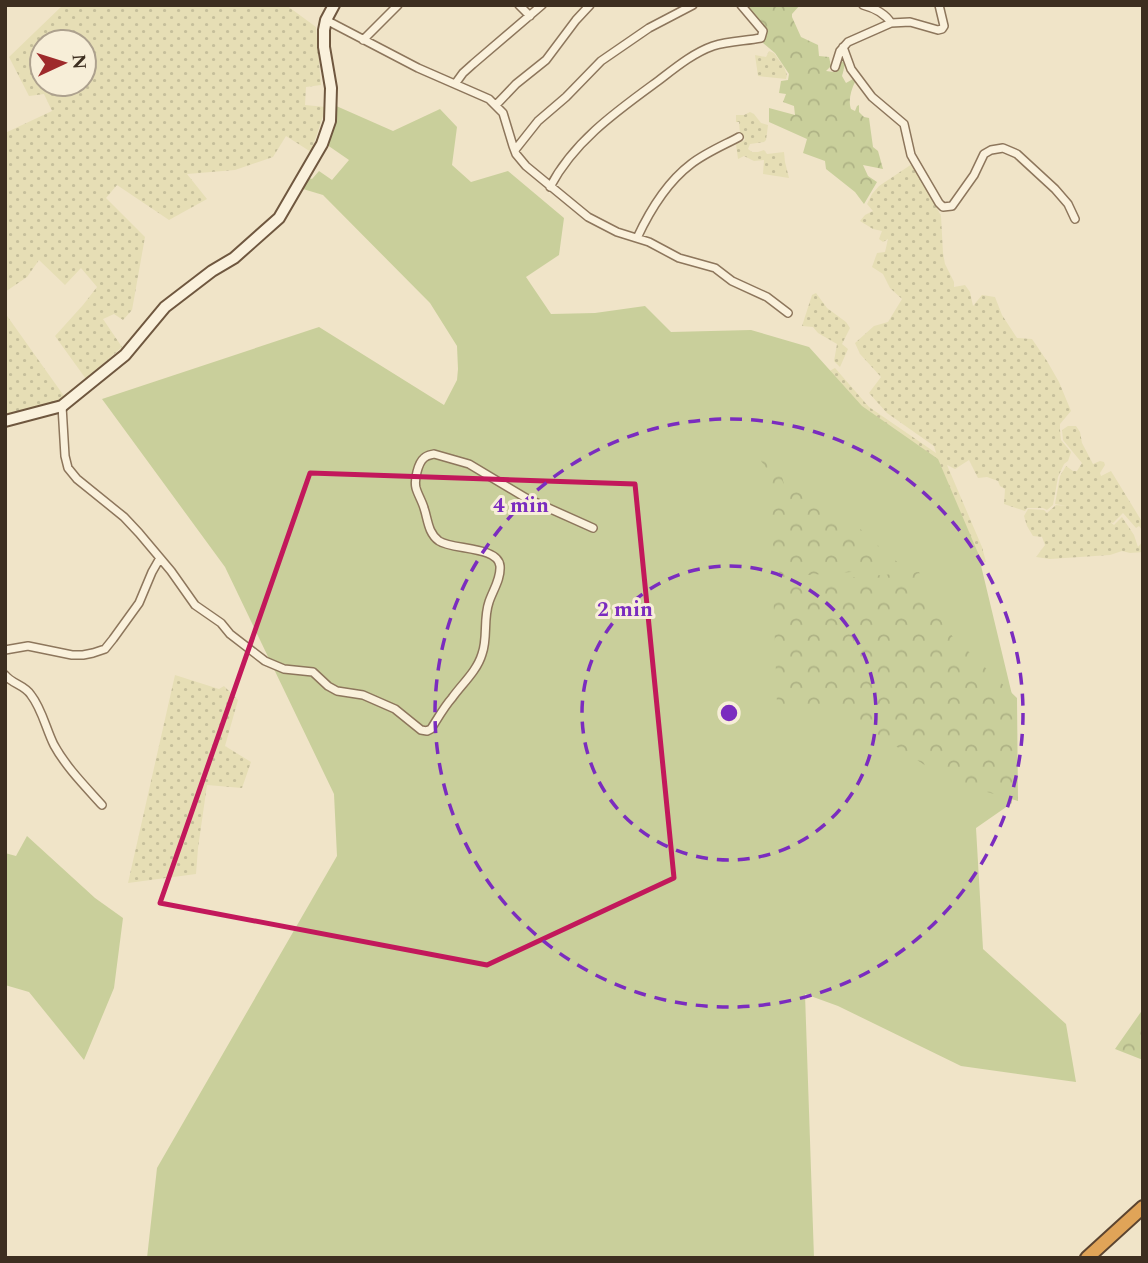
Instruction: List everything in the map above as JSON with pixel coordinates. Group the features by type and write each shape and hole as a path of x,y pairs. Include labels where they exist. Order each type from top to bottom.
{"highway":[{"path":"1087,1258 1143,1207"}],"main road":[{"path":"5,421 62,407 125,355 164,307 234,258 279,218 322,144 330,121 331,88 324,30 334,5"}],"street":[{"path":"363,40 398,5"},
{"path":"519,5 530,16"},
{"path":"455,84 463,73 542,5"},
{"path":"496,105 516,84 546,60 590,5"},
{"path":"515,150 538,121 601,61 649,28 693,5"},
{"path":"550,187 559,171 589,135 671,71 712,47 763,36 764,33 741,5"},
{"path":"863,5 883,14 891,23"},
{"path":"835,67 843,47 854,38 891,23 910,22 941,30 944,26 939,5"},
{"path":"327,20 418,68 478,93 496,105 507,121 515,150 526,166 588,217 617,232 658,246 679,258 715,268 732,281 767,297 788,313"},
{"path":"843,47 851,69 872,97 904,124 911,155 943,207 951,206 974,175 984,155 991,150 1003,148 1017,154 1055,189 1068,204 1075,219"},
{"path":"637,238 649,212 674,179 693,163 739,137"},
{"path":"62,407 68,468 87,488 124,517 153,548 195,605 221,623 230,635 265,661 284,669 313,672 337,691 363,695 395,709 421,730 431,729 449,700 482,658 485,616 497,582 500,564 496,558 484,552 446,545 432,533 416,488 417,473 423,459 434,454 469,464 526,499 593,528"},
{"path":"5,650 25,646 83,655 105,649 139,603 160,558"},
{"path":"5,675 32,696 54,746 68,767 102,805"}],"highlighted area":[{"path":"310,473 635,484 674,878 487,965 160,903"}],"shaded area":[{"path":"63,5 286,5 316,27 321,85 306,87 305,105 326,107 311,152 286,136 273,157 235,170 187,174 207,199 169,220 117,185 106,198 145,237 132,310 123,320 114,314 103,319 122,347 86,379 55,336 97,287 81,268 65,285 39,260 27,277 5,292 5,133 52,111 46,98 98,98 98,28 39,28"},
{"path":"28,39 28,94 9,57"},
{"path":"769,51 774,53 784,67 786,79 758,76 755,55 766,57"},
{"path":"750,112 761,123 768,125 766,140 750,144 748,149 752,152 764,150 767,154 784,152 789,178 763,174 764,160 754,161 744,156 738,159 736,144 745,140 740,134 736,115"},
{"path":"912,164 941,216 945,264 954,287 965,285 970,292 973,306 982,295 995,297 1002,315 1017,338 1032,339 1047,361 1071,411 1060,424 1060,430 1061,440 1071,452 1058,477 1053,505 1047,510 1027,508 1025,511 1004,504 1005,489 998,481 987,477 978,478 969,460 955,469 947,465 986,562 908,565 822,375 835,368 869,407 936,453 934,446 887,413 869,393 881,377 860,354 855,343 874,326 888,322 902,299 890,288 883,274 872,267 877,253 885,252 888,239 883,242 879,239 882,231 860,221 873,211 867,204 879,186"},
{"path":"816,293 827,308 850,328 842,344 848,349 840,367 834,361 837,344 813,327 802,326 812,295"},
{"path":"5,313 64,396 61,402 47,408 5,415"},
{"path":"1068,426 1076,426 1080,432 1082,443 1093,464 1104,462 1101,476 1111,471 1141,520 1143,531 1139,526 1136,528 1123,513 1113,523 1110,522 1114,525 1122,517 1134,535 1138,547 1143,541 1143,552 1122,551 1110,555 1050,559 1036,557 1045,545 1042,537 1033,536 1024,516 1028,509 1044,510 1047,513 1056,505 1067,506 1055,504 1060,476 1066,466 1077,471 1082,463 1063,440 1062,430"},
{"path":"175,675 219,689 224,686 238,700 225,746 251,762 242,788 207,785 196,874 128,883"}],"green space":[{"path":"745,5 800,5 792,17 801,37 818,45 819,56 829,57 831,66 826,71 834,72 840,59 845,64 842,76 846,83 853,79 855,82 850,96 851,109 855,111 859,105 859,112 869,118 873,147 878,151 883,169 863,165 868,176 877,182 864,204 855,192 826,169 825,161 803,153 807,139 769,122 769,108 795,115 794,106 783,102 786,94 779,93 781,81 788,80 789,74 775,53 763,43 767,34"},
{"path":"334,105 393,131 440,109 457,127 452,165 471,182 508,171 564,218 559,255 526,277 551,314 595,313 645,306 671,332 751,330 809,347 862,406 938,459 978,553 1014,703 1012,803 976,828 983,949 1066,1024 1076,1082 961,1066 838,1006 805,994 814,1258 147,1258 157,1168 337,856 334,794 225,567 102,399 319,327 444,405 457,380 457,346 430,303 323,195 293,186 301,175 312,179 319,171 332,180 349,160 320,140"},
{"path":"761,444 782,477 785,488 795,483 806,485 871,537 886,555 908,568 780,577 772,540 776,534 768,493 768,471 761,461"},
{"path":"919,572 945,629 1017,698 1018,801 949,781 836,707 777,705 773,584"},
{"path":"27,836 95,898 123,918 114,988 84,1060 29,992 5,985 5,853 16,856"},
{"path":"1143,1009 1143,1060 1115,1049"}]}
